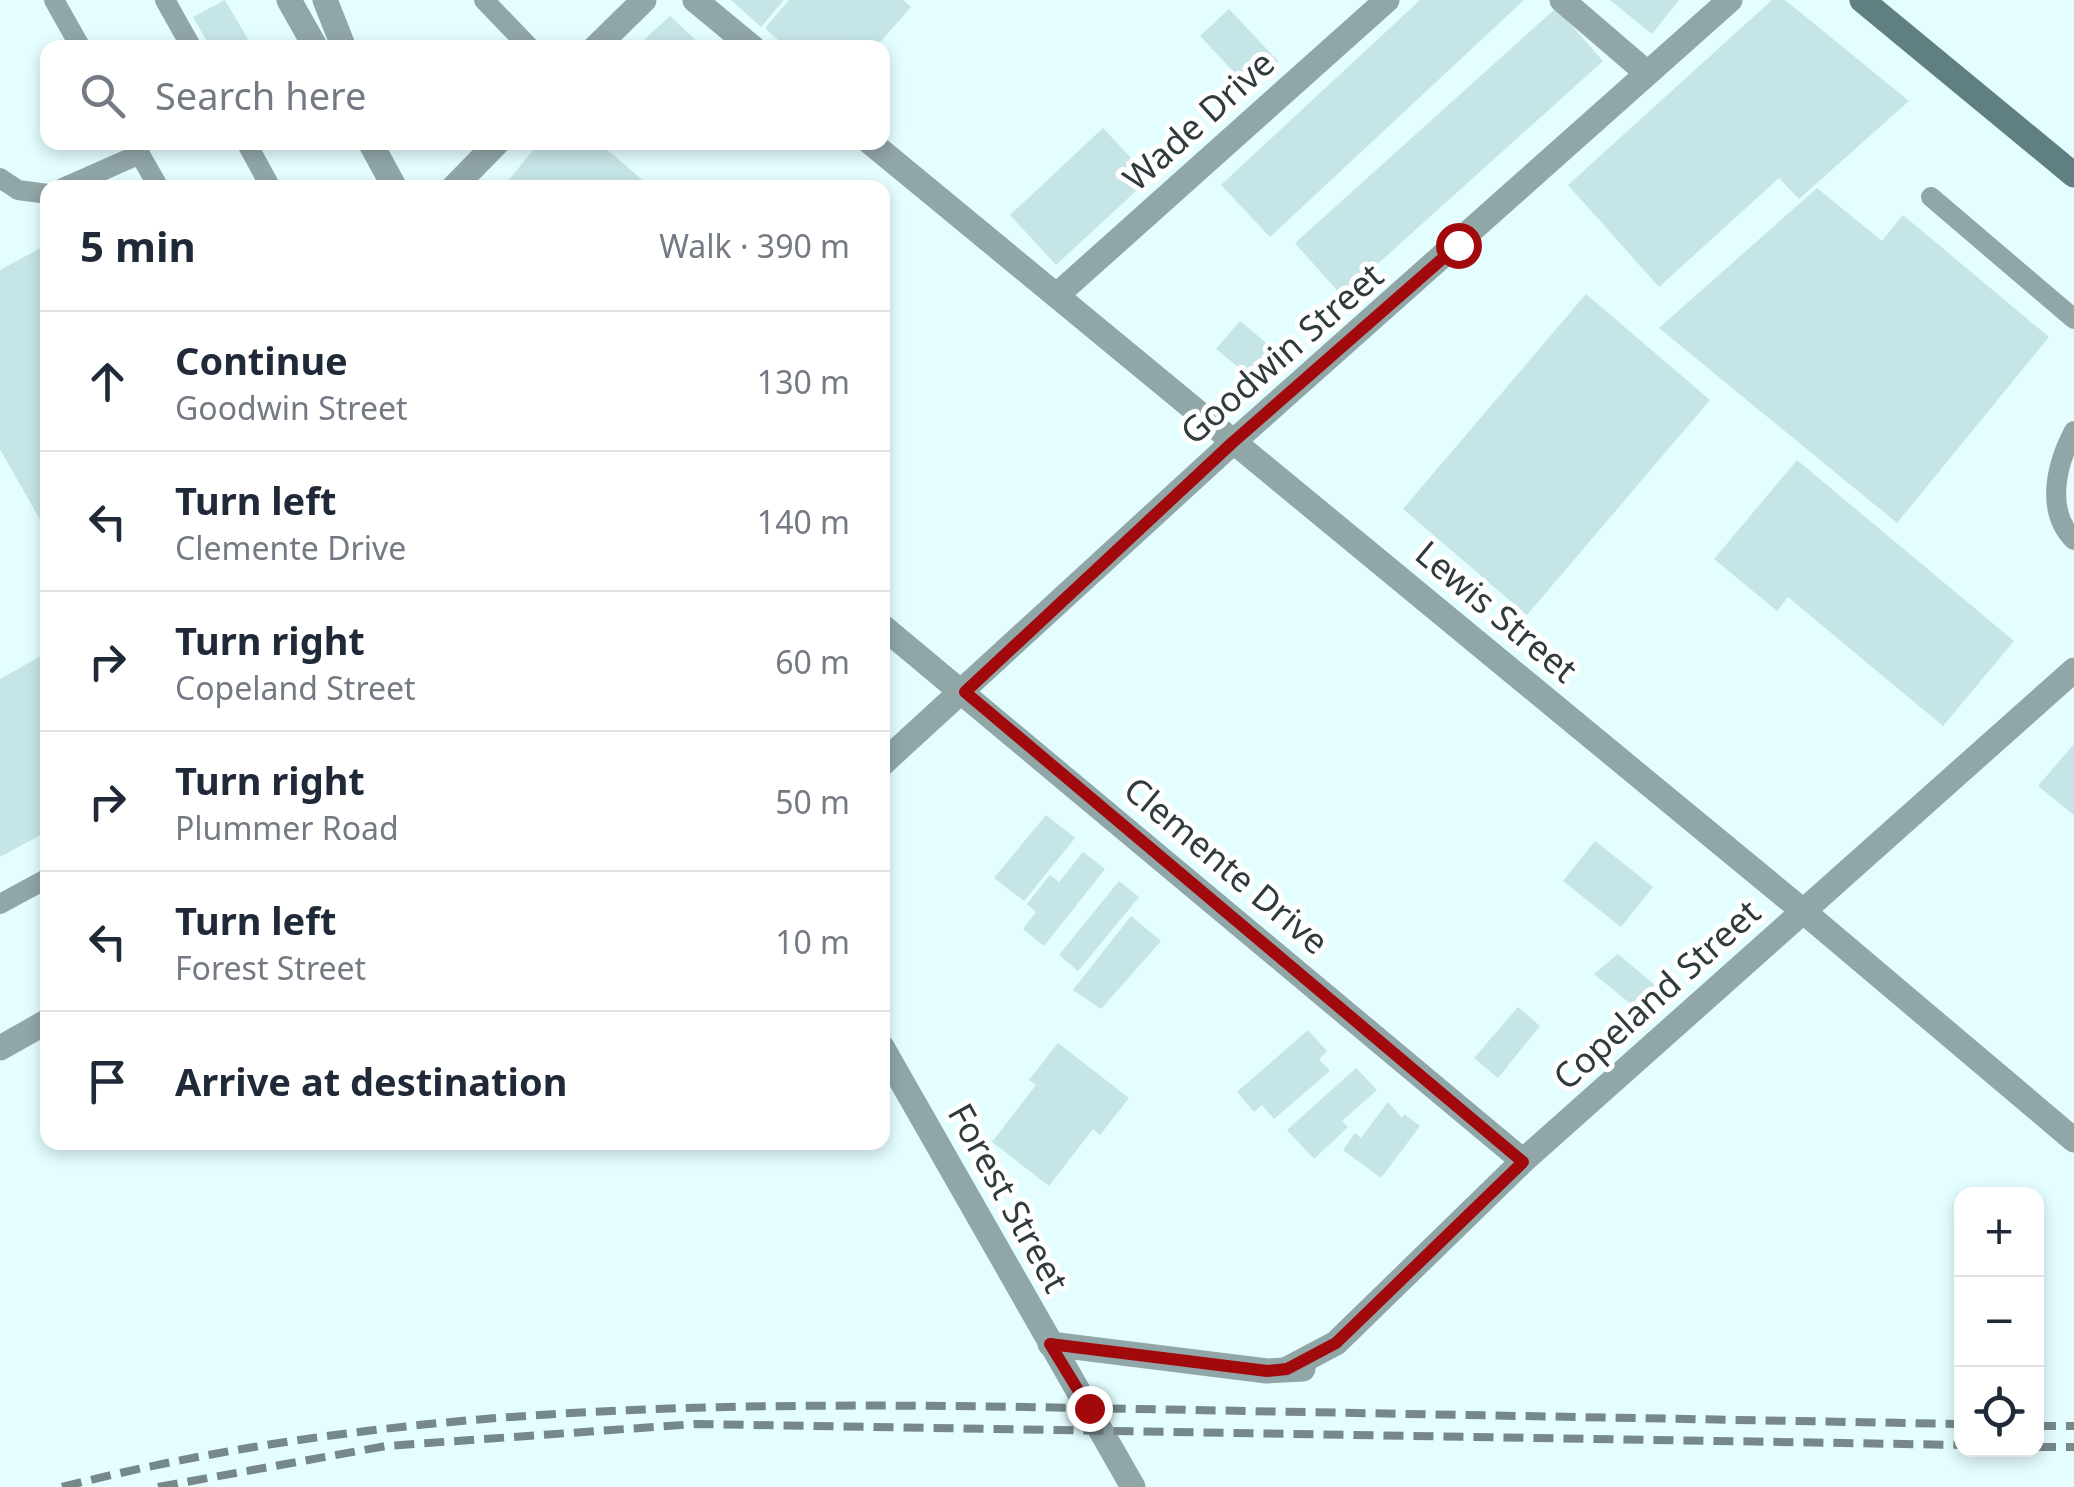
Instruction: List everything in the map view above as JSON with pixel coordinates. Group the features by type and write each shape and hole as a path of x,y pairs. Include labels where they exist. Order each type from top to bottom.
{"main road":[{"path":"1862,0 2074,175"}],"street":[{"path":"289,0 312,40"},
{"path":"325,0 341,40"},
{"path":"603,40 644,0"},
{"path":"695,0 743,40"},
{"name":"Wade Drive","path":"1057,294 1387,0"},
{"path":"1562,0 1647,73"},
{"name":"Goodwin Street","path":"890,757 1232,443 1730,0"},
{"path":"375,150 393,180"},
{"path":"385,150 395,180"},
{"path":"460,180 490,150"},
{"name":"Lewis Street","path":"880,150 1803,911 2074,1140"},
{"name":"Clemente Drive","path":"890,632 1523,1162"},
{"name":"Copeland Street","path":"1287,1369 1336,1343 1523,1162 2074,670"},
{"path":"0,1048 40,1026"},
{"name":"Forest Street","path":"890,1061 1133,1487"},
{"path":"1050,1344 1267,1371 1323,1368"}],"lane":[{"path":"54,0 76,40"},
{"path":"165,0 188,40"},
{"path":"484,0 522,40"},
{"path":"78,180 132,150"},
{"path":"137,150 154,180"},
{"path":"251,150 267,180"},
{"path":"0,178 18,190 40,193"},
{"path":"1931,197 2074,319"},
{"path":"2074,431 2062,454 2056,496 2059,526 2074,540"},
{"path":"0,904 40,882"}],"building":[{"path":"225,0 248,40 206,40 193,17"},
{"path":"731,0 784,0 761,27"},
{"path":"789,0 903,0 911,7 882,40 778,40 765,28"},
{"path":"1420,0 1524,0 1270,237 1221,185"},
{"path":"1610,0 1679,0 1652,34"},
{"path":"1772,0 1785,0 1909,101 1799,199 1779,178 1659,287 1568,185"},
{"path":"1556,8 1603,61 1342,296 1295,243"},
{"path":"1229,9 1278,61 1249,88 1200,36"},
{"path":"670,16 696,40 644,40"},
{"path":"1103,128 1150,178 1056,265 1010,215"},
{"path":"533,150 607,150 643,180 509,180"},
{"path":"1817,188 1882,241 1903,215 2049,337 1897,523 1659,328"},
{"path":"40,248 40,520 0,449 0,270"},
{"path":"1586,294 1710,400 1527,615 1403,509"},
{"path":"1240,321 1283,357 1260,385 1216,349"},
{"path":"1797,460 2014,641 1943,726 1788,597 1777,611 1714,559"},
{"path":"40,656 40,835 0,857 0,679"},
{"path":"2074,744 2074,815 2038,786"},
{"path":"1046,815 1075,838 1024,901 994,878"},
{"path":"1595,841 1653,887 1621,927 1563,881"},
{"path":"1083,852 1105,869 1044,946 1023,929 1036,912 1027,904 1050,875 1059,882"},
{"path":"1119,881 1139,897 1078,971 1059,955"},
{"path":"1131,916 1161,941 1101,1009 1073,990"},
{"path":"1618,954 1662,991 1643,1014 1594,974"},
{"path":"1518,1007 1540,1026 1498,1078 1474,1058"},
{"path":"1308,1030 1327,1051 1319,1059 1330,1071 1274,1119 1262,1105 1254,1112 1237,1092"},
{"path":"1058,1043 1129,1098 1100,1135 1093,1129 1049,1186 992,1142 1036,1085 1029,1080"},
{"path":"1356,1068 1377,1090 1342,1121 1348,1127 1314,1159 1287,1130"},
{"path":"1388,1102 1402,1118 1404,1114 1420,1126 1381,1178 1343,1150 1355,1133 1361,1138"}],"railway":[{"path":"62,1487 195,1458 328,1436 462,1421 732,1407 1003,1407 1954,1424"},
{"path":"158,1487 386,1446 696,1424 1954,1445"},
{"path":"2044,1426 2074,1426"},
{"path":"2044,1447 2074,1447"}],"route":[{"path":"1089,1408 1050,1344 1267,1371 1287,1369 1336,1343 1523,1162 965,692 1232,443 1458,245"}]}
